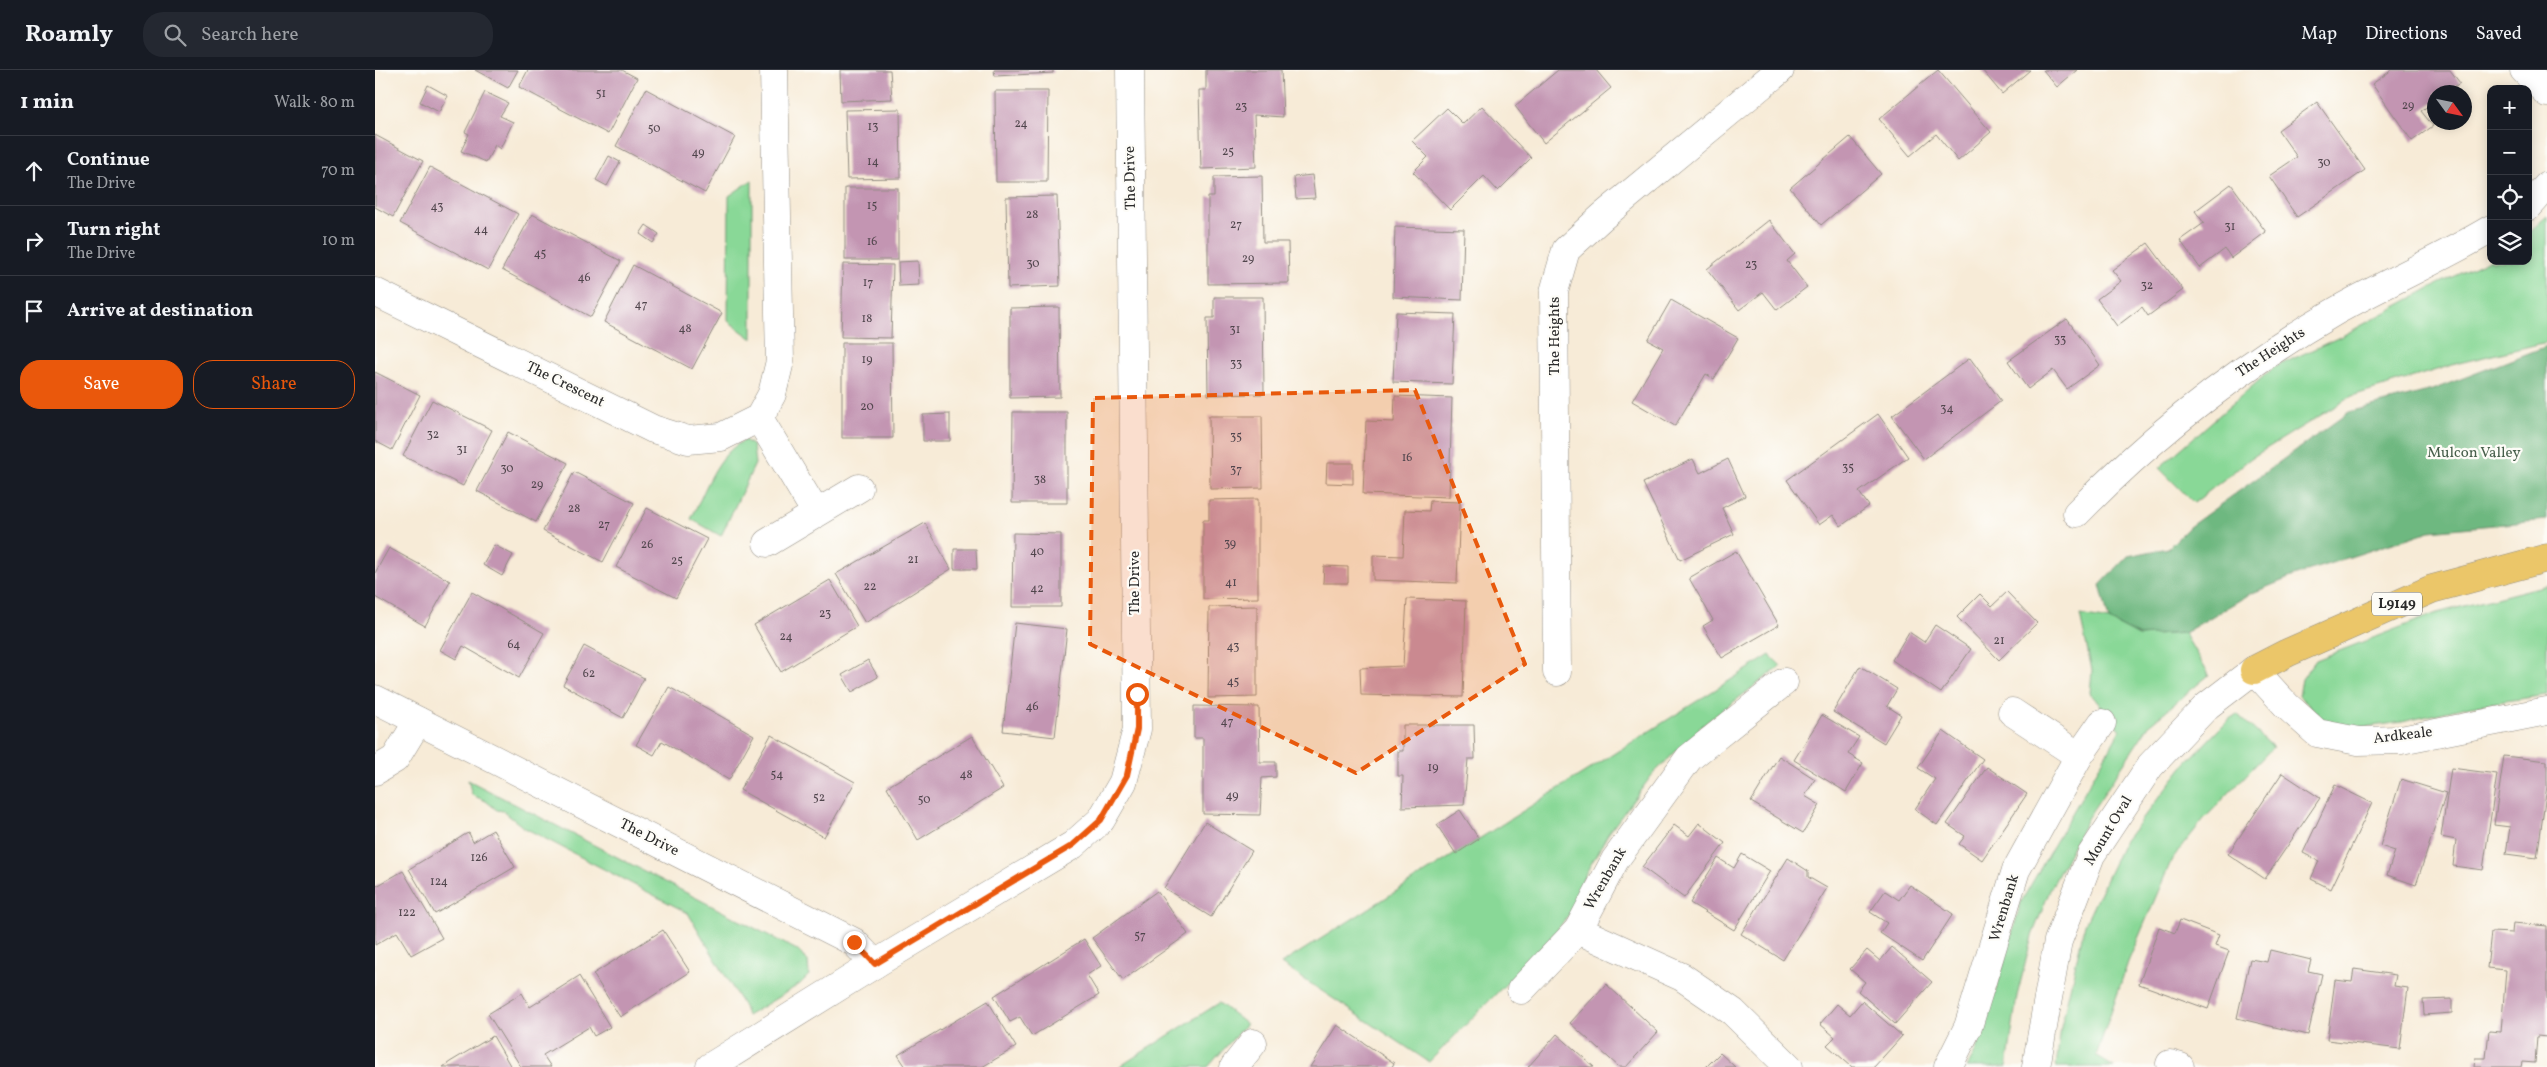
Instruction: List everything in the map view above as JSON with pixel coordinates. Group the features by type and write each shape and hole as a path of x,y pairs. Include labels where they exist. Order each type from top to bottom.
{"highway":[{"name":"L9149","path":"2255,670 2287,653 2433,589 2547,558"}],"street":[{"path":"774,70 780,361 772,394 759,418 816,512"},
{"name":"The Drive","path":"710,1067 875,964 1073,845 1101,820 1127,775 1137,729 1130,70"},
{"name":"The Heights","path":"1557,672 1554,292 1566,250 1602,217 1780,70"},
{"path":"2524,70 2547,93"},
{"path":"2532,203 2547,186"},
{"name":"The Heights","path":"2077,514 2108,481 2223,384 2337,311 2460,248 2487,231"},
{"name":"The Crescent","path":"375,292 653,430 688,440 721,437 759,418"},
{"path":"767,543 859,488"},
{"name":"Ardkeale","path":"2255,670 2287,706 2317,733 2358,741 2401,740 2547,711"},
{"name":"Mount Oval","path":"2036,1067 2058,941 2091,855 2150,766 2207,706 2255,670"},
{"name":"Wrenbank","path":"1521,990 1578,930 1615,860 1689,758 1784,682"},
{"name":"The Drive","path":"375,699 854,942 875,964"},
{"path":"2012,712 2079,756"},
{"path":"375,771 395,759 418,721"},
{"name":"Wrenbank","path":"1948,1067 1968,1027 2016,870 2079,756 2102,723"},
{"name":"Wrenbank","path":"1578,930 1682,977 1733,1012 1789,1067"},
{"path":"1234,1067 1253,1043"}],"highlighted area":[{"path":"1415,390 1525,664 1356,773 1090,644 1093,398"}],"green space":[{"path":"752,180 752,339 728,321 729,196"},
{"path":"2547,216 2547,342 2459,363 2352,396 2251,458 2194,503 2159,468 2273,368 2342,336 2430,288 2487,261 2487,265 2532,265 2532,229"},
{"name":"Mulcon Valley","path":"2547,346 2547,520 2430,531 2304,572 2250,594 2184,633 2139,636 2109,620 2100,585 2128,556 2168,548 2189,527 2349,412 2432,390"},
{"path":"745,440 753,446 755,464 721,536 691,519 719,464 726,454"},
{"path":"2547,585 2547,695 2471,706 2402,722 2343,730 2322,718 2299,696 2302,679 2316,660 2437,613"},
{"path":"2080,615 2109,620 2139,636 2184,633 2209,675 2150,724 2088,817 2050,890 2032,936 2017,996 2007,1067 1967,1067 1975,1053 1997,987 2021,902 2120,730 2090,693 2092,670"},
{"path":"1770,655 1781,666 1703,725 1652,775 1608,834 1582,880 1572,911 1549,940 1429,1062 1281,964"},
{"path":"2237,714 2273,747 2203,820 2172,859 2128,962 2096,1056 2114,1067 2056,1067 2061,1027 2085,924 2123,843 2187,762 2228,720"},
{"path":"468,780 797,950 808,961 809,975 800,984 747,1016 744,1007 688,913 523,827 503,811 497,810 486,801 472,795"},
{"path":"1219,1003 1246,1024 1208,1067 1119,1067"}],"building":[{"path":"475,70 518,70 508,88"},
{"path":"528,70 622,70 637,78 608,134 519,87"},
{"path":"840,70 890,70 892,99 841,101"},
{"path":"994,70 1053,70 1053,73 995,76"},
{"path":"1206,70 1281,70 1283,117 1254,115 1256,167 1201,169 1199,90 1206,90"},
{"path":"1558,70 1596,70 1611,88 1544,143 1515,106"},
{"path":"1938,70 1991,132 1958,161 1936,134 1910,156 1879,119"},
{"path":"1982,70 2030,70 2002,94"},
{"path":"2043,70 2077,70 2057,87"},
{"path":"2392,70 2450,70 2460,83 2457,85 2427,85 2427,107 2421,111 2427,118 2427,130 2412,141 2372,84"},
{"path":"428,85 448,96 439,112 420,102"},
{"path":"646,89 735,137 705,193 616,146"},
{"path":"995,91 1048,91 1047,182 996,182"},
{"path":"485,92 508,103 500,116 513,122 500,149 495,145 486,162 461,151 469,134 465,132"},
{"path":"2317,102 2365,170 2297,217 2269,176 2297,157 2278,130"},
{"path":"1482,106 1531,158 1498,191 1484,176 1450,210 1413,172 1428,157 1412,141 1447,108 1463,124"},
{"path":"900,109 901,178 847,179 845,110"},
{"path":"375,135 423,161 393,217 375,207"},
{"path":"1850,137 1881,174 1821,225 1790,188"},
{"path":"609,156 620,162 607,186 596,180"},
{"path":"430,167 518,214 488,270 400,223"},
{"path":"1312,175 1315,198 1296,199 1294,177"},
{"path":"1262,176 1263,242 1288,242 1289,283 1208,284 1208,197 1214,197 1214,177"},
{"path":"2231,184 2266,232 2231,258 2225,249 2200,268 2180,240 2204,223 2195,211"},
{"path":"845,188 898,188 898,260 845,260"},
{"path":"1057,196 1060,286 1008,288 1006,197"},
{"path":"532,214 621,261 591,317 502,270"},
{"path":"1769,220 1795,254 1787,261 1807,287 1777,310 1763,292 1739,310 1707,269"},
{"path":"646,225 659,234 653,243 640,234"},
{"path":"1395,227 1464,229 1462,300 1393,297"},
{"path":"2148,243 2183,290 2148,316 2142,307 2117,326 2097,299 2121,281 2112,270"},
{"path":"918,261 919,285 899,286 898,262"},
{"path":"843,264 893,265 891,338 841,337"},
{"path":"633,265 722,313 692,369 604,322"},
{"path":"1214,297 1263,297 1264,394 1208,395 1207,318 1214,318"},
{"path":"1671,300 1738,338 1714,379 1706,374 1675,426 1632,401 1663,348 1648,340"},
{"path":"1059,307 1060,397 1010,398 1010,308"},
{"path":"1396,312 1455,314 1452,384 1393,382"},
{"path":"2067,319 2100,365 2067,389 2053,370 2028,389 2008,361"},
{"path":"842,343 892,343 893,438 842,438"},
{"path":"1970,358 2001,401 1924,459 1892,416"},
{"path":"375,372 420,395 392,450 375,441"},
{"path":"1395,396 1452,398 1449,497 1363,494 1366,421 1394,422"},
{"path":"432,400 492,430 463,486 403,456"},
{"path":"1013,412 1067,412 1067,503 1012,503"},
{"path":"950,414 950,441 923,441 923,415"},
{"path":"1878,414 1908,457 1859,492 1869,506 1841,526 1833,515 1819,525 1787,480"},
{"path":"1209,416 1262,416 1263,488 1210,489"},
{"path":"508,432 568,463 536,522 477,491"},
{"path":"1693,459 1700,473 1728,459 1745,496 1722,508 1734,534 1680,560 1643,483"},
{"path":"1327,463 1353,463 1353,484 1326,483"},
{"path":"574,472 634,503 603,562 543,531"},
{"path":"1258,499 1258,598 1203,599 1203,520 1209,520 1209,500"},
{"path":"1430,501 1460,502 1457,583 1373,580 1373,555 1403,556 1405,510 1429,511"},
{"path":"647,508 707,539 676,598 616,567"},
{"path":"925,523 951,569 865,623 836,574"},
{"path":"1013,533 1061,534 1061,607 1012,607"},
{"path":"494,545 513,555 502,576 483,565"},
{"path":"389,548 450,581 425,626 375,597 375,573"},
{"path":"954,549 976,549 977,569 954,569"},
{"path":"1736,551 1779,625 1722,658 1703,626 1713,620 1689,578"},
{"path":"1324,566 1348,567 1348,583 1323,583"},
{"path":"830,580 857,626 781,672 754,625"},
{"path":"472,592 544,633 519,678 463,646 456,659 440,650"},
{"path":"2007,592 2037,623 1999,660 1957,617 1980,594 1992,606"},
{"path":"1407,599 1466,601 1463,697 1361,695 1360,668 1403,666"},
{"path":"1257,606 1257,697 1208,698 1209,607"},
{"path":"1015,623 1067,629 1055,737 1003,731"},
{"path":"1935,625 1971,649 1941,693 1892,660 1909,632 1924,642"},
{"path":"584,646 644,678 623,718 563,685"},
{"path":"868,660 878,677 852,692 842,675"},
{"path":"1860,666 1897,689 1887,706 1901,715 1884,743 1833,712"},
{"path":"669,687 754,735 729,780 662,741 654,755 636,745"},
{"path":"1194,706 1259,707 1260,762 1276,762 1276,777 1262,778 1260,815 1203,814 1203,738 1194,738"},
{"path":"1822,715 1859,737 1848,754 1863,763 1846,792 1794,760"},
{"path":"1403,725 1474,725 1475,759 1468,759 1464,805 1402,807 1403,776 1398,776 1398,751 1403,751"},
{"path":"1943,731 1983,759 1937,825 1915,809 1935,779 1918,768"},
{"path":"771,735 855,782 824,837 740,790"},
{"path":"972,736 1003,788 918,840 887,787"},
{"path":"1779,756 1815,779 1805,796 1820,805 1803,833 1751,802"},
{"path":"2504,756 2547,761 2547,786 2537,858 2506,854 2510,827 2494,825"},
{"path":"1987,767 2027,794 1982,860 1959,844 1965,836 1947,824"},
{"path":"2451,768 2497,774 2483,870 2453,866 2456,840 2441,837"},
{"path":"2282,773 2320,798 2265,879 2228,854"},
{"path":"2401,779 2446,793 2416,885 2387,875 2395,851 2380,846"},
{"path":"2335,785 2372,803 2331,889 2311,879 2319,861 2303,853"},
{"path":"1460,810 1479,839 1456,854 1437,825"},
{"path":"1205,822 1252,851 1211,917 1164,888"},
{"path":"1699,823 1725,843 1684,898 1642,867 1674,825 1689,836"},
{"path":"493,830 515,867 435,914 409,869 466,834 469,833 473,842"},
{"path":"1742,854 1770,871 1734,930 1690,903 1718,858 1734,868"},
{"path":"1788,858 1808,871 1808,877 1827,888 1783,960 1741,934"},
{"path":"403,871 442,938 411,955 397,932 375,945 375,887"},
{"path":"1910,885 1953,914 1922,961 1880,933 1887,923 1870,912 1885,891 1899,900"},
{"path":"1157,891 1188,934 1123,980 1092,938"},
{"path":"2180,920 2219,935 2215,946 2229,951 2208,1009 2139,984 2159,927 2175,933"},
{"path":"2513,923 2547,926 2547,1037 2537,1036 2535,1063 2522,1062 2521,1067 2474,1067 2475,1058 2486,1058 2489,1031 2501,1032 2506,970 2487,968 2491,932 2512,933"},
{"path":"663,930 690,972 620,1017 593,974"},
{"path":"1084,939 1101,966 1087,975 1099,995 1032,1036 1020,1017 1010,1022 994,996"},
{"path":"1892,947 1932,982 1895,1024 1858,991 1865,982 1850,969 1867,950 1880,961"},
{"path":"2270,950 2311,960 2308,971 2322,974 2308,1035 2237,1018 2250,959 2267,962"},
{"path":"2354,969 2396,975 2394,986 2408,988 2400,1049 2327,1040 2335,980 2352,982"},
{"path":"579,976 610,1027 594,1036 589,1027 543,1055 551,1067 521,1067 488,1014 522,993 530,1007"},
{"path":"1606,984 1658,1032 1626,1067 1619,1067 1570,1023"},
{"path":"2452,999 2452,1013 2424,1015 2423,1000"},
{"path":"988,1001 1016,1047 982,1067 906,1067 898,1055"},
{"path":"1862,1001 1902,1036 1874,1067 1852,1067 1827,1045 1835,1037 1820,1024 1837,1004 1850,1015"},
{"path":"1337,1025 1394,1063 1392,1067 1310,1067"},
{"path":"1557,1034 1594,1067 1528,1067"},
{"path":"493,1036 511,1067 443,1067 450,1062"},
{"path":"1720,1053 1735,1067 1706,1067"}],"route":[{"path":"854,942 875,964 1073,845 1101,820 1127,775 1137,729 1137,694"}]}
